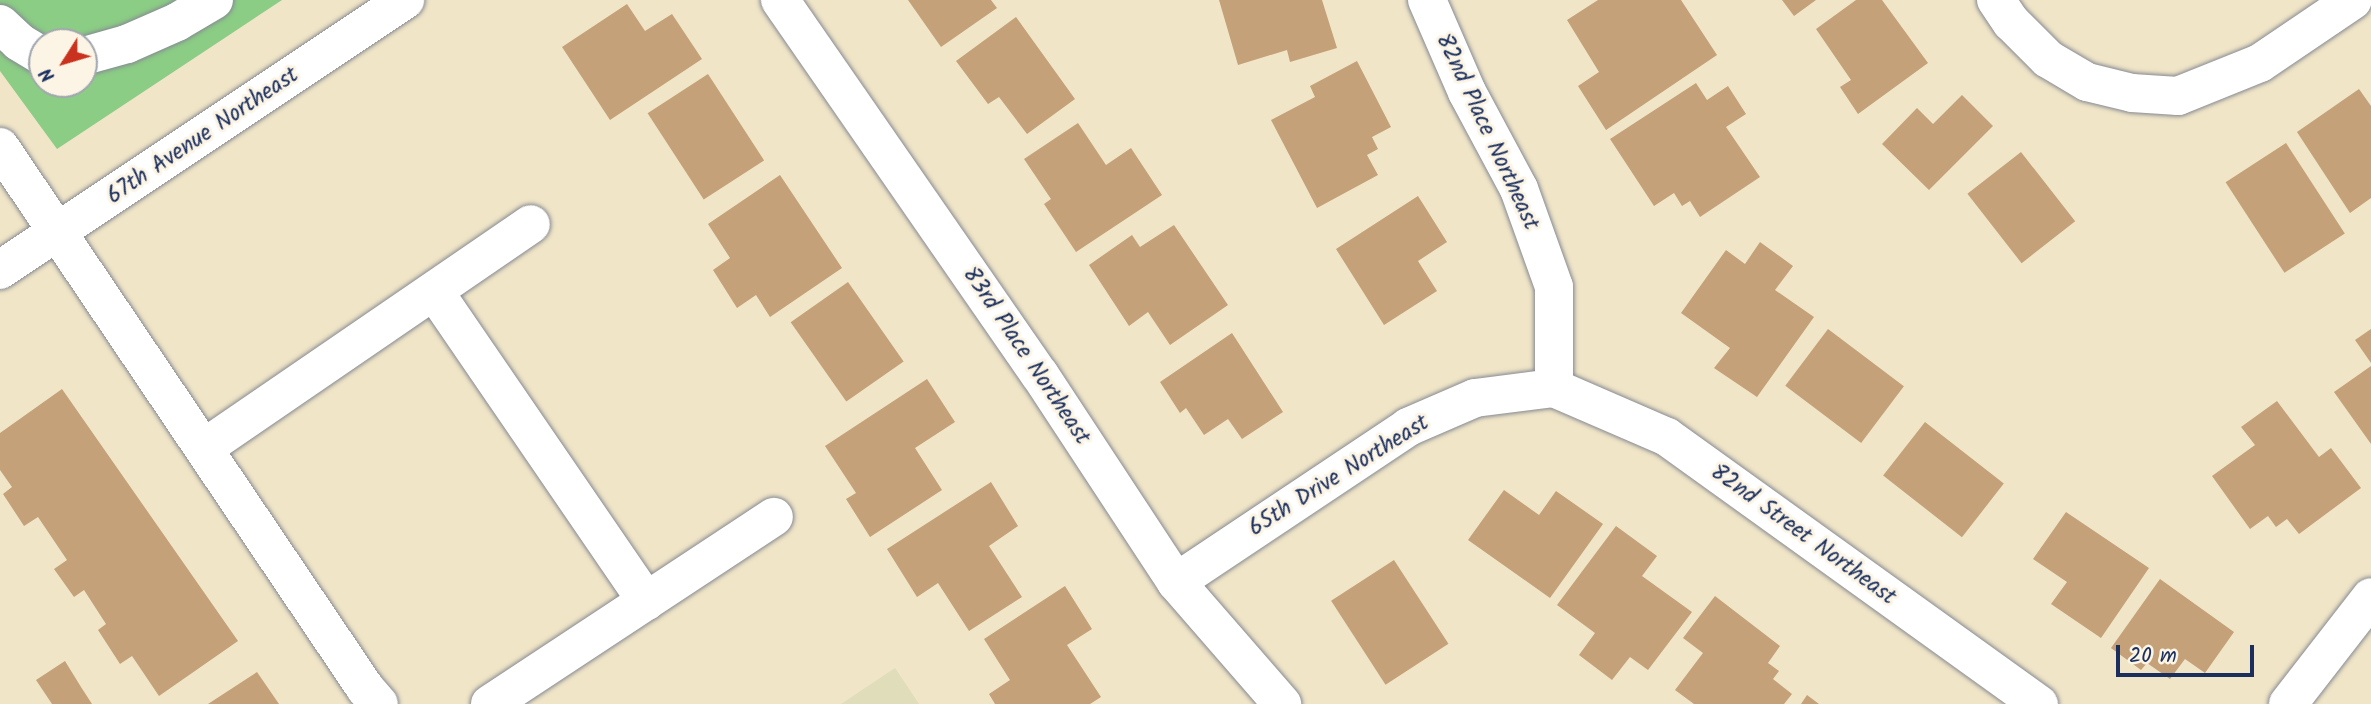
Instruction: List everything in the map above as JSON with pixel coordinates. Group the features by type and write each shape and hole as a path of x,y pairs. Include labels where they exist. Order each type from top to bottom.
{"street":[{"path":"98,52 127,44 177,22 214,0"},
{"name":"67th Avenue Northeast","path":"0,270 405,0"},
{"name":"83rd Place Northeast","path":"780,0 1040,375 1176,582 1282,704"},
{"name":"82nd Place Northeast","path":"1427,0 1467,92 1519,189 1555,286 1554,388"},
{"path":"1996,0 2011,22 2048,59 2087,82 2132,93 2178,96 2260,63 2353,0"},
{"path":"0,24 28,47"},
{"path":"0,147 365,688 379,704"},
{"path":"204,448 531,224"},
{"path":"434,291 646,601"},
{"name":"65th Drive Northeast","path":"1176,582 1408,427 1475,398 1554,388"},
{"name":"82nd Street Northeast","path":"1554,388 1667,437 2039,704"},
{"path":"491,704 774,517"},
{"path":"2288,704 2371,597"}],"shaded area":[{"path":"895,668 919,704 841,704"}],"green space":[{"path":"0,0 282,0 57,149 0,71"}],"building":[{"path":"908,0 991,0 997,8 941,47"},
{"path":"1219,0 1322,0 1337,48 1290,62 1287,50 1238,65"},
{"path":"1598,0 1681,0 1717,55 1606,130 1578,86 1599,72 1567,20"},
{"path":"1782,0 1816,0 1794,16"},
{"path":"1856,0 1882,0 1928,63 1858,114 1840,87 1851,80 1816,29"},
{"path":"627,4 645,31 672,14 702,59 610,120 562,47"},
{"path":"1016,17 1075,99 1027,134 999,97 988,104 956,61"},
{"path":"1357,61 1391,127 1372,137 1378,149 1367,155 1378,175 1317,208 1271,120 1315,97 1310,86"},
{"path":"708,74 764,160 704,200 648,113"},
{"path":"1696,83 1707,100 1728,86 1746,114 1726,127 1760,177 1700,217 1690,201 1682,206 1674,193 1654,206 1610,139"},
{"path":"2359,89 2371,106 2371,198 2350,213 2297,132"},
{"path":"1962,95 1993,126 1929,190 1882,144 1917,108 1933,124"},
{"path":"1078,123 1106,165 1131,148 1162,195 1076,252 1044,204 1051,199 1024,159"},
{"path":"2286,143 2345,234 2284,273 2226,182"},
{"path":"2021,152 2075,221 2022,263 1967,194"},
{"path":"780,175 842,268 770,317 756,295 737,308 713,270 730,258 708,224"},
{"path":"1418,196 1447,242 1418,261 1437,291 1384,325 1336,249"},
{"path":"1174,225 1228,305 1170,345 1148,312 1129,326 1089,265 1132,235 1140,247"},
{"path":"1760,242 1793,266 1775,290 1814,317 1757,397 1714,368 1730,348 1681,313 1726,250 1745,264"},
{"path":"848,282 904,361 846,402 791,322"},
{"path":"1828,329 1904,386 1861,443 1785,386"},
{"path":"2371,329 2371,363 2355,340"},
{"path":"1232,333 1283,412 1242,439 1228,419 1204,435 1186,408 1180,413 1160,382"},
{"path":"2371,366 2371,444 2334,392"},
{"path":"927,379 955,422 915,448 942,490 870,537 846,499 856,493 825,446"},
{"path":"62,389 238,641 159,696 132,656 120,664 98,630 106,624 84,590 74,597 54,569 67,560 38,517 24,526 3,494 12,487 0,470 0,433"},
{"path":"2277,401 2319,457 2331,448 2361,488 2299,534 2287,519 2276,527 2268,516 2250,529 2212,476 2255,445 2241,427"},
{"path":"1925,422 2004,484 1962,537 1883,476"},
{"path":"991,482 1018,526 989,546 1022,597 969,631 938,583 917,597 887,549"},
{"path":"1504,490 1539,515 1556,491 1603,524 1550,598 1468,540"},
{"path":"2066,512 2149,568 2101,638 2051,604 2067,582 2033,559"},
{"path":"1616,526 1657,556 1642,576 1692,612 1648,670 1630,657 1612,680 1579,655 1595,633 1557,605"},
{"path":"1394,560 1448,644 1386,685 1331,601"},
{"path":"2160,579 2234,632 2205,673 2185,659 2170,679 2147,663 2141,670 2111,648"},
{"path":"1065,586 1092,629 1067,645 1101,697 1090,704 995,704 989,694 1010,680 984,639"},
{"path":"1715,596 1780,646 1768,663 1779,671 1773,679 1792,694 1784,704 1694,704 1675,690 1703,653 1683,638"},
{"path":"65,661 92,704 52,704 36,680"},
{"path":"257,672 279,704 208,704"},
{"path":"1807,695 1819,704 1801,704"}]}
